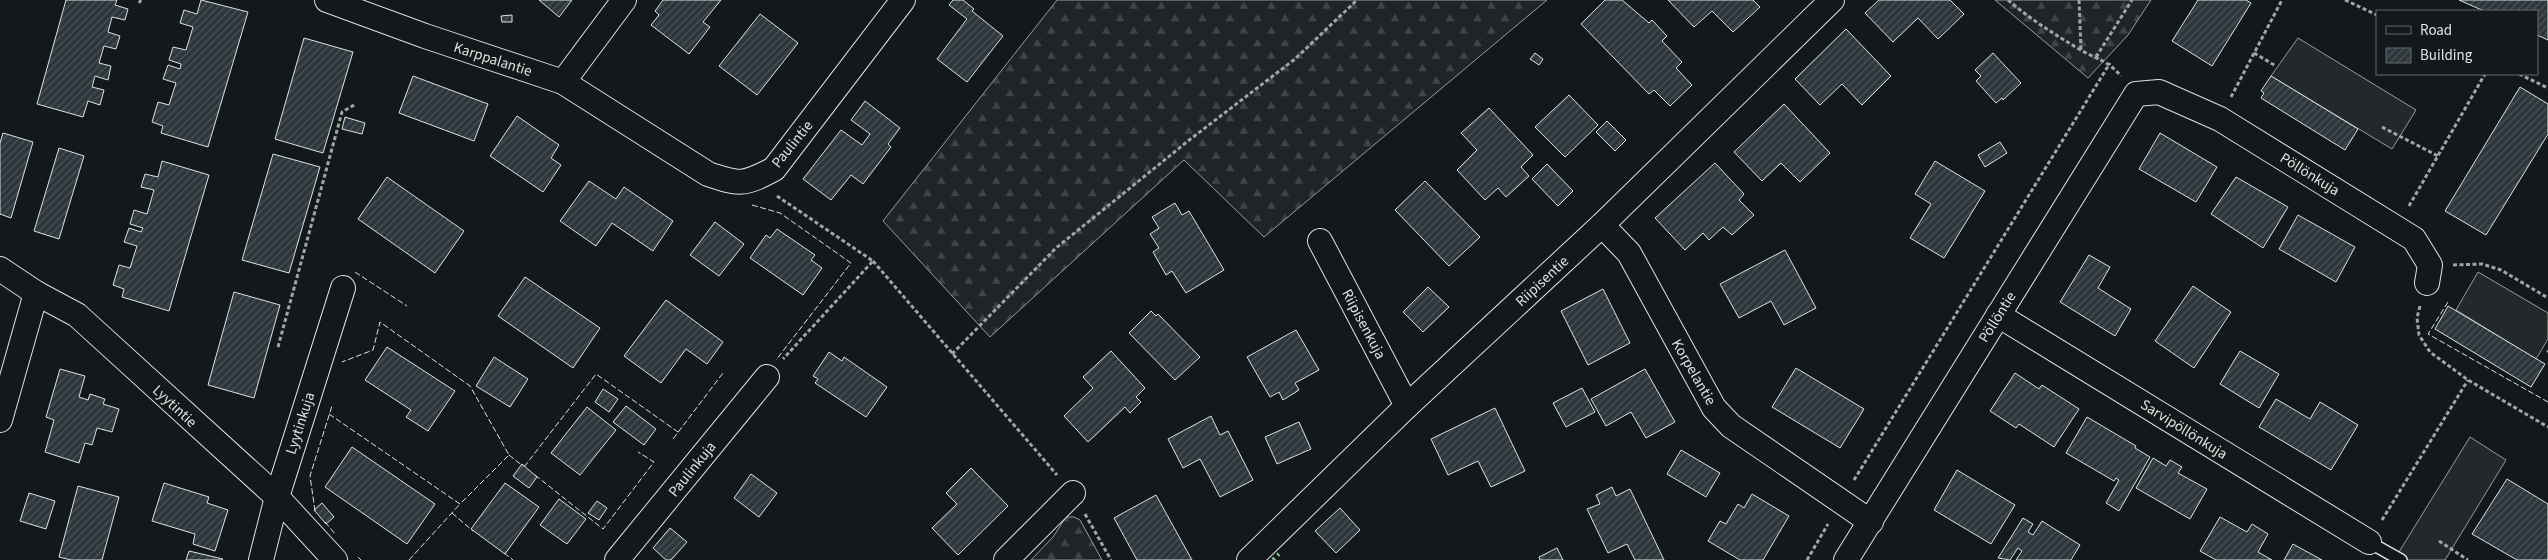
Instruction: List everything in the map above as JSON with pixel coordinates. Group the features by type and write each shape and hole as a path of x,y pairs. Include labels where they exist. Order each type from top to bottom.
{"street":[{"name":"Karppalantie","path":"327,0 425,36 563,82"},
{"path":"563,82 624,0"},
{"name":"Paulintie","path":"563,82 708,174 734,183 753,180 774,169 903,0"},
{"name":"Riipisentie","path":"1248,560 1407,406 1602,225 1832,0"},
{"name":"Pöllönkuja","path":"2136,94 2159,92 2220,119 2414,239 2429,274"},
{"name":"Pöllöntie","path":"1851,558 1871,522 1998,315 2136,94"},
{"name":"Korpelantie","path":"1602,225 1629,253 1714,408 1731,426 1871,522"},
{"name":"Riipisenkuja","path":"1320,241 1407,406"},
{"name":"Lyytintie","path":"0,269 36,293 77,315 277,498 335,560"},
{"name":"Lyytinkuja","path":"261,560 277,498 343,288"},
{"path":"0,420 36,293"},
{"name":"Sarvipöllönkuja","path":"1998,315 2369,542"},
{"name":"Paulinkuja","path":"617,560 767,377"},
{"path":"1006,560 1073,493"}],"lane":[{"path":"2369,542 2401,560"}],"path":[{"path":"952,354 1056,248 1188,141 1294,60 1357,0"},
{"path":"2008,0 2023,13 2081,50 2110,63 2136,94"},
{"path":"2079,0 2081,50"},
{"path":"2096,57 2132,0"},
{"path":"2220,119 2282,0"},
{"path":"2345,0 2376,15"},
{"path":"2254,53 2276,66"},
{"path":"1807,560 2110,63"},
{"path":"2396,228 2484,75"},
{"path":"2521,75 2548,88"},
{"path":"278,347 342,112 356,104"},
{"path":"2382,127 2438,156"},
{"path":"753,180 873,261 1073,493 1111,560"},
{"path":"767,377 873,261"},
{"path":"2548,298 2501,270 2482,264 2429,274 2417,318 2419,335 2430,352 2468,380 2548,428"},
{"path":"2369,542 2468,380"},
{"path":"2439,541 2468,560"}],"green space":[{"path":"1057,0 1547,0 1264,237 1184,160 990,337 883,221"},
{"path":"1995,0 2151,0 2128,35 2088,78"},
{"path":"1066,517 1074,517 1080,520 1102,560 1031,560 1053,537"}],"shaded area":[{"path":"2298,38 2416,110 2392,149 2271,76"},
{"path":"2478,272 2548,313 2548,339 2536,359 2456,310"},
{"path":"2470,437 2506,460 2445,560 2394,560"}],"building":[{"path":"66,0 117,0 115,5 128,9 125,20 112,17 108,32 120,36 116,49 104,46 99,63 111,66 108,80 95,76 92,87 104,90 100,105 88,101 83,117 37,104"},
{"path":"201,0 248,12 208,147 161,133 163,126 152,122 158,102 169,105 176,83 163,79 168,65 180,69 181,64 169,60 173,47 186,50 193,27 180,23 184,10 197,14"},
{"path":"539,0 572,0 559,17"},
{"path":"663,0 721,0 703,22 710,27 689,54 651,25 659,15 655,11"},
{"path":"953,0 963,0 974,9 972,11 1003,36 967,82 937,59 967,19 949,5"},
{"path":"1605,0 1622,0 1649,23 1652,20 1667,36 1662,41 1682,62 1676,68 1692,85 1670,106 1654,90 1649,94 1581,24"},
{"path":"1668,0 1753,0 1760,7 1733,32 1712,11 1694,27"},
{"path":"1879,0 1950,0 1964,14 1938,39 1918,18 1893,42 1865,13"},
{"path":"2198,0 2246,0 2251,3 2212,66 2172,41"},
{"path":"2459,0 2548,0 2548,40 2538,35 2538,10 2482,10"},
{"path":"760,14 798,43 757,95 719,66"},
{"path":"512,15 512,22 502,22 501,16"},
{"path":"1846,29 1891,76 1862,105 1842,84 1820,105 1795,79"},
{"path":"304,38 353,52 323,153 275,139"},
{"path":"1535,53 1543,59 1539,65 1530,59"},
{"path":"1993,53 2021,83 2003,100 2002,98 1996,103 1976,81 1981,76 1975,70"},
{"path":"413,76 488,104 474,141 399,113"},
{"path":"2271,76 2358,129 2345,150 2261,98 2264,93 2261,91"},
{"path":"2520,87 2548,104 2548,134 2486,235 2445,211"},
{"path":"1569,95 1598,125 1565,157 1535,127"},
{"path":"865,101 900,128 888,144 891,147 863,184 851,175 831,200 803,179 841,130 862,145 870,134 851,120"},
{"path":"1784,104 1830,153 1800,182 1781,163 1762,181 1734,152"},
{"path":"1489,108 1533,155 1521,167 1529,176 1506,197 1498,188 1485,200 1457,170 1477,150 1461,133"},
{"path":"517,116 559,145 551,158 561,165 543,192 490,156"},
{"path":"345,117 365,123 362,134 342,129"},
{"path":"1607,121 1626,140 1615,151 1596,132"},
{"path":"3,133 33,142 11,218 0,214 0,143"},
{"path":"2160,133 2217,167 2196,202 2139,169"},
{"path":"2000,142 2007,153 1985,167 1978,155"},
{"path":"59,148 84,156 59,239 34,231"},
{"path":"273,154 320,167 289,273 242,260"},
{"path":"162,161 209,175 169,311 122,297 124,289 113,285 119,265 130,268 137,246 124,242 129,228 141,232 143,228 130,224 134,210 147,214 154,190 141,187 145,174 158,177"},
{"path":"1935,161 1985,191 1944,258 1910,238 1931,204 1915,194"},
{"path":"1715,163 1744,194 1739,200 1754,215 1732,235 1723,227 1709,240 1703,233 1685,250 1655,218"},
{"path":"1547,164 1573,191 1558,206 1532,179"},
{"path":"387,177 464,231 435,273 358,219"},
{"path":"2236,177 2288,207 2263,248 2211,214"},
{"path":"589,181 616,199 624,187 673,221 653,251 612,223 596,246 560,221"},
{"path":"1425,181 1480,237 1449,266 1395,210"},
{"path":"1175,203 1182,215 1189,211 1224,270 1186,293 1172,271 1166,275 1153,252 1159,248 1150,234 1159,228 1152,217"},
{"path":"2298,215 2355,247 2336,282 2279,249"},
{"path":"715,222 744,244 719,276 690,255"},
{"path":"777,229 815,255 811,260 822,268 803,295 750,258 766,235 770,238"},
{"path":"1785,250 1816,308 1784,325 1771,301 1739,318 1720,284"},
{"path":"2089,255 2110,267 2098,288 2131,309 2115,336 2060,302"},
{"path":"525,277 600,328 573,368 498,316"},
{"path":"2193,286 2231,312 2194,368 2155,341"},
{"path":"1428,287 1449,307 1423,332 1403,312"},
{"path":"1603,289 1630,343 1588,365 1561,311"},
{"path":"234,292 280,305 254,398 208,385"},
{"path":"666,300 723,342 707,364 686,349 661,383 624,356"},
{"path":"2448,306 2545,364 2531,387 2435,329"},
{"path":"1151,311 1156,316 1158,314 1200,357 1175,380 1129,333"},
{"path":"1296,330 1319,370 1295,383 1299,390 1283,400 1279,392 1270,397 1247,357"},
{"path":"387,347 455,391 428,431 406,417 411,410 365,380"},
{"path":"1111,351 1145,388 1136,397 1141,402 1130,413 1125,407 1088,442 1064,416 1093,388 1083,377"},
{"path":"2240,351 2279,374 2259,408 2220,384"},
{"path":"829,352 842,361 844,357 887,387 866,417 815,383 818,379 813,376"},
{"path":"494,357 528,379 510,407 476,386"},
{"path":"1796,368 1864,409 1840,448 1772,407"},
{"path":"60,369 85,376 79,397 88,400 90,394 105,399 103,404 119,409 112,432 97,428 92,445 85,443 79,463 45,452 54,420 46,417"},
{"path":"1645,369 1675,422 1646,438 1631,412 1606,426 1591,399"},
{"path":"2015,373 2039,389 2042,385 2079,409 2054,447 2019,424 2016,428 1990,411"},
{"path":"1582,388 1595,412 1566,427 1553,403"},
{"path":"603,389 618,399 609,412 595,402"},
{"path":"2276,399 2310,419 2320,402 2358,425 2331,470 2259,427"},
{"path":"626,406 656,429 644,445 613,422"},
{"path":"587,407 616,430 580,475 551,453"},
{"path":"1495,408 1525,471 1491,487 1478,461 1448,475 1431,439"},
{"path":"1211,416 1220,435 1228,431 1253,480 1220,497 1200,459 1183,468 1168,439"},
{"path":"2087,417 2136,446 2135,448 2150,457 2119,511 2106,503 2119,480 2116,478 2114,481 2066,453"},
{"path":"1299,422 1311,449 1277,464 1265,437"},
{"path":"352,447 435,504 407,544 325,487"},
{"path":"1681,450 1720,473 1706,497 1667,474"},
{"path":"2153,458 2166,466 2170,460 2182,467 2178,473 2207,489 2190,519 2136,488"},
{"path":"522,464 537,477 529,488 513,476"},
{"path":"971,468 1008,506 958,555 932,528 957,504 946,493"},
{"path":"1957,470 2015,505 1991,544 1934,510"},
{"path":"751,474 777,493 759,517 734,498"},
{"path":"2507,479 2548,504 2548,560 2517,560 2472,534"},
{"path":"164,483 209,497 207,503 228,510 215,551 193,544 195,534 152,521"},
{"path":"505,483 539,507 505,554 471,529"},
{"path":"78,486 119,497 102,560 71,560 59,557"},
{"path":"1612,487 1616,496 1630,489 1664,560 1635,560 1627,544 1608,553 1587,509 1600,504 1596,495"},
{"path":"29,493 55,501 46,529 20,521"},
{"path":"1752,494 1789,516 1763,560 1740,560 1708,541 1720,521 1726,524 1738,504 1744,508"},
{"path":"1156,495 1192,560 1137,560 1114,518"},
{"path":"559,499 586,519 567,544 540,525"},
{"path":"597,501 607,508 599,520 588,513"},
{"path":"322,503 334,517 326,524 314,510"},
{"path":"1340,508 1360,530 1336,553 1315,531"},
{"path":"2220,517 2247,532 2252,524 2268,534 2258,552 2272,560 2216,560 2200,551"},
{"path":"2023,518 2033,524 2028,532 2033,535 2042,521 2080,545 2071,560 2016,560 2022,551 2018,548 2010,560 1998,558"},
{"path":"670,528 687,542 671,560 666,560 653,548"},
{"path":"2293,544 2322,560 2284,560"},
{"path":"1557,548 1563,560 1540,560 1539,557"},
{"path":"189,551 223,559 186,560"}],"hedge":[{"path":"1273,560 1279,554"}],"fence":[{"path":"752,205 780,213 851,263 776,360"},
{"path":"355,272 407,306"},
{"path":"2448,302 2428,334 2548,402"},
{"path":"329,414 460,504 509,455 470,386 380,322 373,350 342,362"},
{"path":"673,439 723,373"},
{"path":"524,467 596,374 678,432"},
{"path":"315,511 310,476 332,406"},
{"path":"535,475 603,529 654,462 638,452"},
{"path":"509,455 523,466"},
{"path":"409,560 460,504"},
{"path":"452,513 473,531"},
{"path":"325,522 336,535"},
{"path":"504,553 513,560"},
{"path":"358,557 361,560"}]}
